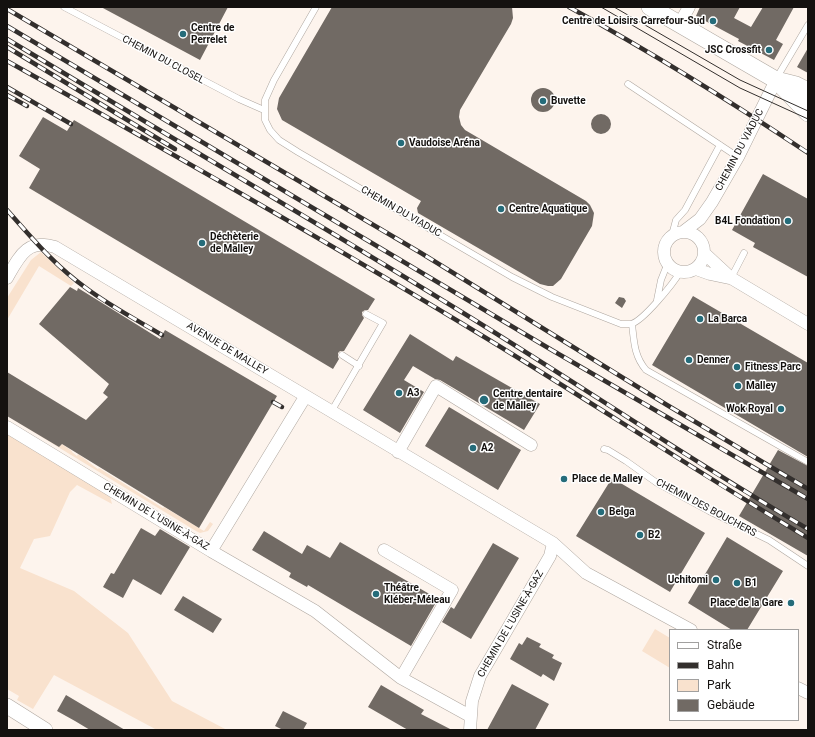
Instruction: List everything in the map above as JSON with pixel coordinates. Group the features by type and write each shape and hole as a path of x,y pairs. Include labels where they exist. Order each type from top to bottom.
{"main road":[{"path":"650,7 776,80 808,113"},
{"path":"776,80 796,85 808,92"}],"street":[{"path":"680,23 689,7"},
{"name":"CHEMIN DU VIADUC","path":"678,234 700,219 712,202 738,157 776,80"},
{"path":"700,219 700,241"},
{"path":"690,233 696,236 700,241 703,246 704,253 700,264 696,268 686,273 675,271 667,265 663,249 665,244 678,234 690,233"},
{"name":"AVENUE DE MALLEY","path":"7,278 17,261 31,247 37,244 55,247 181,321 305,397 553,543 586,573 689,629"},
{"path":"704,253 731,278 808,324"},
{"path":"696,268 710,274 731,278"},
{"path":"398,452 436,386 532,445"},
{"name":"CHEMIN DE L'USINE-À-GAZ","path":"7,427 211,551 305,397"},
{"name":"CHEMIN DE L'USINE-À-GAZ","path":"470,730 472,701 480,676 550,556 553,543"},
{"path":"384,550 452,590 401,678"},
{"path":"211,551 315,611 401,678 470,716"},
{"path":"799,688 808,693"},
{"path":"7,706 45,730"}],"lane":[{"name":"CHEMIN DU CLOSEL","path":"64,7 234,97 264,110"},
{"name":"CHEMIN DU VIADUC","path":"316,7 268,91 265,100 265,120 270,130 279,140 505,273 552,297 621,324 632,324"},
{"path":"776,80 808,25"},
{"path":"628,84 738,157"},
{"path":"678,234 676,220 685,210 720,145"},
{"path":"731,278 744,253"},
{"path":"657,300 661,280 667,265"},
{"path":"680,272 671,286 646,314 632,324 636,353 640,362 646,370 808,462"},
{"path":"331,412 383,323 366,314"},
{"path":"342,355 358,366"},
{"name":"CHEMIN DES BOUCHERS","path":"604,449 626,461 657,483 709,511 769,540 808,566"}],"green space":[{"path":"41,252 74,283 71,286 39,266 7,320 7,298 31,260"},
{"path":"7,416 59,447 62,444 77,456 78,454 98,469 99,468 163,508 164,507 204,531 210,522 213,524 208,531 200,533 196,531"},
{"path":"7,433 110,496 112,504 77,485 70,492 50,536 34,539 20,568 74,591 128,633 172,701 227,730 157,730 54,675 33,709 17,700 19,696 7,689"},
{"path":"655,629 669,637 669,667 642,651"}],"building":[{"name":"Centre de Perrelet","path":"101,7 228,7 200,60"},
{"name":"Vaudoise Aréna","path":"332,7 512,7 513,18 511,24 460,110 459,117 461,125 465,130 586,201 590,205 594,213 592,226 561,279 553,286 540,284 418,213 417,208 421,201 282,120 277,109 279,98"},
{"path":"700,7 740,7 734,18 751,27 763,7 794,7 776,40 783,44 774,60 696,16"},
{"path":"808,48 808,73 797,67"},
{"name":"Buvette","path":"543,88 548,89 554,95 554,105 548,111 543,112 538,111 532,105 531,100 532,95 538,89"},
{"path":"601,114 608,117 611,124 608,131 601,134 594,131 591,124 594,117"},
{"name":"Déchèterie de Malley","path":"43,117 67,131 74,120 375,299 368,310 362,312 364,318 344,351 340,351 338,353 339,359 333,369 29,188 40,169 19,156"},
{"name":"B4L Fondation","path":"763,174 808,199 808,277 753,247 755,243 732,230"},
{"path":"70,287 77,291 78,288 160,339 165,330 277,396 199,528 62,444 59,447 7,416 7,372 86,420 108,397 103,393 109,384 39,324"},
{"path":"693,296 808,363 808,457 652,365"},
{"path":"619,297 624,298 626,301 622,308 615,303"},
{"path":"410,334 453,361 456,356 540,404 524,430 440,380 435,379 413,366 404,380 424,392 400,433 363,410"},
{"name":"A2","path":"449,407 521,450 498,490 425,446"},
{"path":"778,450 808,466 808,556 739,516"},
{"name":"B2","path":"612,478 705,533 670,592 576,536"},
{"path":"141,528 155,536 160,529 190,547 161,595 133,579 123,598 103,587 111,573 114,574"},
{"name":"Théâtre Kléber-Méleau","path":"264,531 302,554 307,545 330,558 340,542 438,599 411,646 308,585 307,587 289,577 291,573 252,550"},
{"name":"B1","path":"727,537 783,571 748,629 730,629 688,603"},
{"path":"493,543 519,558 471,639 442,622 451,607 454,609"},
{"path":"183,596 222,619 213,633 174,610"},
{"path":"527,637 541,644 539,647 554,655 552,658 562,663 554,681 543,674 541,677 510,659 519,643 522,645"},
{"path":"512,684 549,704 535,730 487,730"},
{"path":"381,685 424,710 421,714 452,730 408,730 368,707"},
{"path":"66,695 125,730 90,730 57,711"},
{"path":"283,711 307,723 303,730 283,730 275,726"}],"tram line":[{"path":"601,7 740,88 808,119"},
{"path":"614,7 740,80 808,111"}],"railway":[{"path":"569,7 690,77 808,153"},
{"path":"7,9 421,253 667,405 808,489"},
{"path":"7,26 550,349 808,499"},
{"path":"7,39 404,276 720,476 808,529"},
{"path":"7,47 175,149"},
{"path":"7,61 248,197 427,302 808,538"},
{"path":"7,87 71,124"},
{"path":"7,95 27,106"},
{"path":"7,210 44,251 75,279 104,301 162,335"},
{"path":"273,402 282,407"}],"place":[{"name":"Centre de Loisirs Carrefour-Sud","path":"713,21"},
{"name":"Centre de Perrelet","path":"183,34"},
{"name":"JSC Crossfit","path":"769,50"},
{"name":"Buvette","path":"543,101"},
{"name":"Vaudoise Aréna","path":"401,143"},
{"name":"Centre Aquatique","path":"501,209"},
{"name":"B4L Fondation","path":"788,221"},
{"name":"Déchèterie de Malley","path":"202,243"},
{"name":"La Barca","path":"700,319"},
{"name":"Denner","path":"689,360"},
{"name":"Fitness Parc","path":"737,367"},
{"name":"Malley","path":"738,386"},
{"name":"A3","path":"399,393"},
{"name":"Centre dentaire de Malley","path":"484,400"},
{"name":"Wok Royal","path":"781,409"},
{"name":"A2","path":"473,448"},
{"name":"Place de Malley","path":"564,479"},
{"name":"Belga","path":"601,512"},
{"name":"B2","path":"640,535"},
{"name":"Uchitomi","path":"716,580"},
{"name":"B1","path":"737,583"},
{"name":"Théâtre Kléber-Méleau","path":"376,594"},
{"name":"Place de la Gare","path":"791,603"}]}
